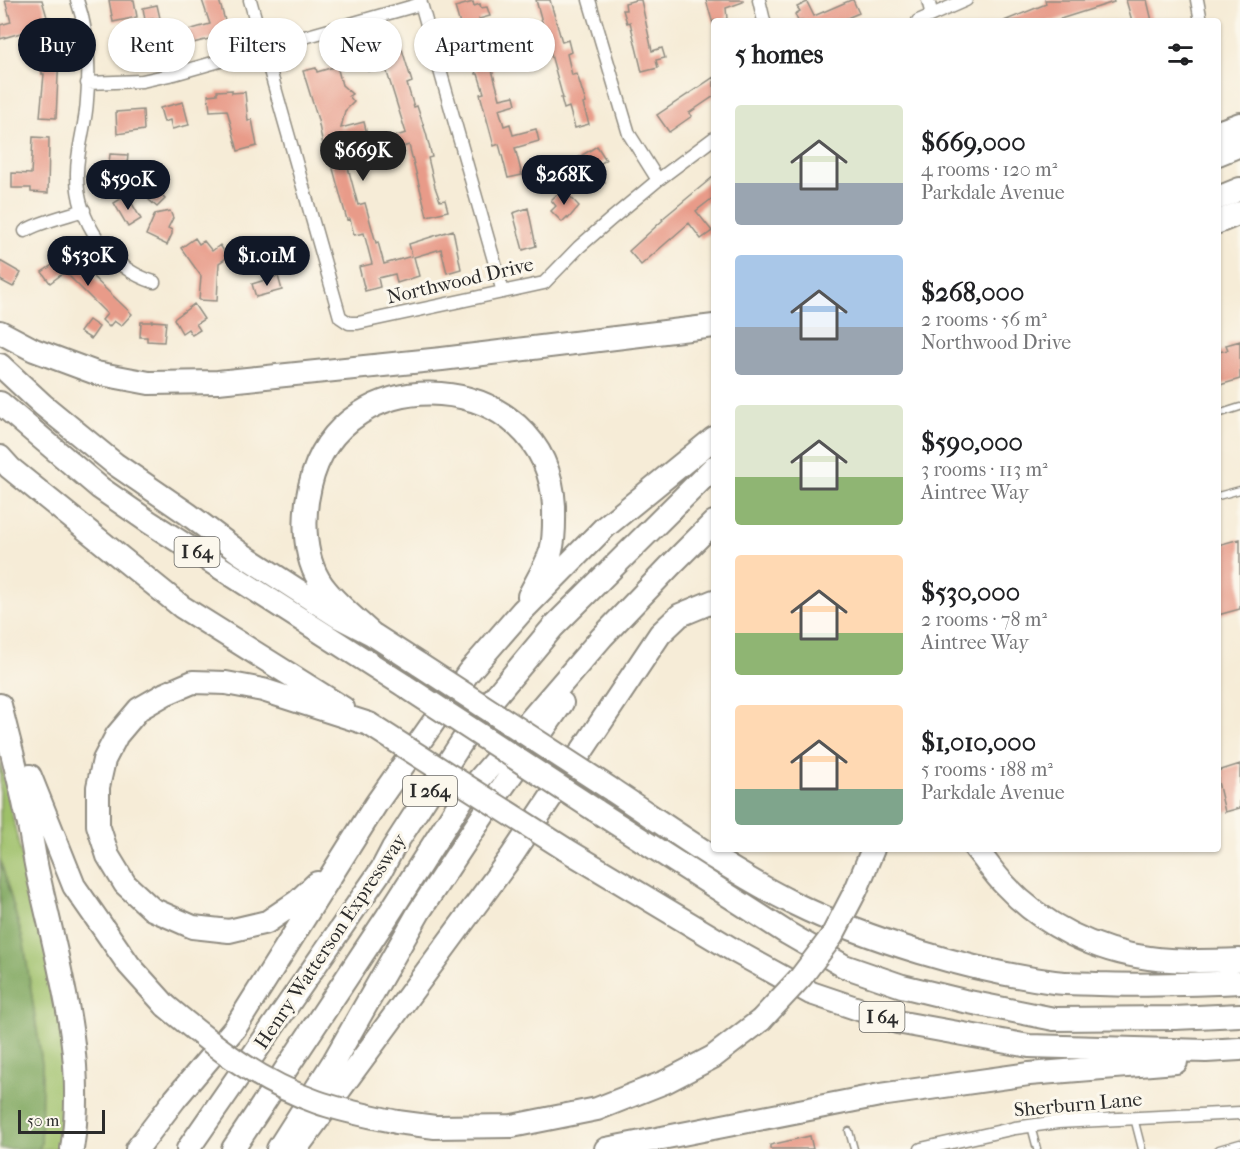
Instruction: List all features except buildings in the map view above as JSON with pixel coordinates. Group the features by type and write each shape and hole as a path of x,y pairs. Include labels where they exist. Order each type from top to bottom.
{"highway":[{"path":"1221,131 1240,124"},
{"path":"1221,153 1240,145"},
{"path":"1221,197 1240,189"},
{"path":"1221,221 1240,213"},
{"path":"0,332 34,350 96,373 149,383 218,382 442,359 711,326"},
{"path":"0,364 43,405 115,464 240,553 339,617 372,634 739,873 795,904 873,936 994,971 1055,982 1146,986 1240,982"},
{"path":"372,634 326,590 314,573 306,540 306,501 314,467 329,442 354,416 377,404 407,395 436,393 468,397 500,412 525,433 543,459 553,487 554,518 551,551 522,611"},
{"name":"I 64","path":"0,403 99,488 149,522 787,933 844,966 902,986 1054,1019 1240,1015"},
{"path":"137,1149 175,1099 235,1028 411,752 468,673 522,611 605,527 711,440"},
{"name":"I 64","path":"0,457 10,468 182,607 565,849 735,951 812,993 897,1022 1029,1046 1206,1051 1240,1049"},
{"name":"Henry Watterson Expressway","path":"188,1149 382,869 393,848 478,717 553,627 711,470"},
{"name":"Henry Watterson Expressway","path":"233,1149 463,798 602,638 711,525"},
{"path":"278,1149 334,1061 419,912 492,802 571,691 676,571 711,541"},
{"path":"296,1149 511,857 660,634 680,615 711,602"},
{"path":"340,862 298,901 267,922 229,931 193,927 152,909 125,884 108,856 98,825 99,787 104,760 117,735 139,709 193,682 226,683 263,690 369,724"},
{"path":"0,699 74,886 129,965 166,1006 227,1056 267,1080 317,1102 397,1122 435,1127 512,1126 597,1109 665,1082 713,1057 761,1020 801,977 832,936 856,890 872,852"},
{"path":"0,705 26,809 38,873 58,955 75,1049 77,1092 72,1149"},
{"path":"669,828 711,841"},
{"path":"978,852 1004,885 1029,907 1058,928 1087,941 1115,952 1150,958 1240,960"},
{"path":"606,1149 880,1095 1029,1074 1240,1057"}],"street":[{"path":"77,0 85,35 87,83 87,100 76,174 78,194 92,231 106,249 116,260 154,282"},
{"path":"250,0 255,18"},
{"path":"589,0 629,134 658,180"},
{"path":"759,0 763,18"},
{"path":"928,0 932,15"},
{"path":"925,18 966,0"},
{"path":"1197,0 1200,18"},
{"path":"307,36 421,2 503,292"},
{"path":"87,83 142,81 207,65"},
{"name":"Northwood Drive","path":"271,72 340,316 349,323 358,323 544,283 579,247 658,180 711,140"},
{"path":"25,231 31,226 84,210"},
{"name":"Sherburn Lane","path":"928,1148 1031,1126 1240,1113"}],"lane":[{"path":"1221,413 1240,407"},
{"path":"1221,495 1240,490"},
{"path":"1134,1118 1142,1149"},
{"path":"1031,1126 1037,1149"},
{"path":"849,1131 854,1149"},
{"path":"1219,1149 1240,1143"}],"green space":[{"path":"0,760 64,1036 67,1107 62,1149 39,1149 42,1064 24,944 0,859"},
{"path":"0,859 24,944 42,1064 39,1149 0,1149"}]}
